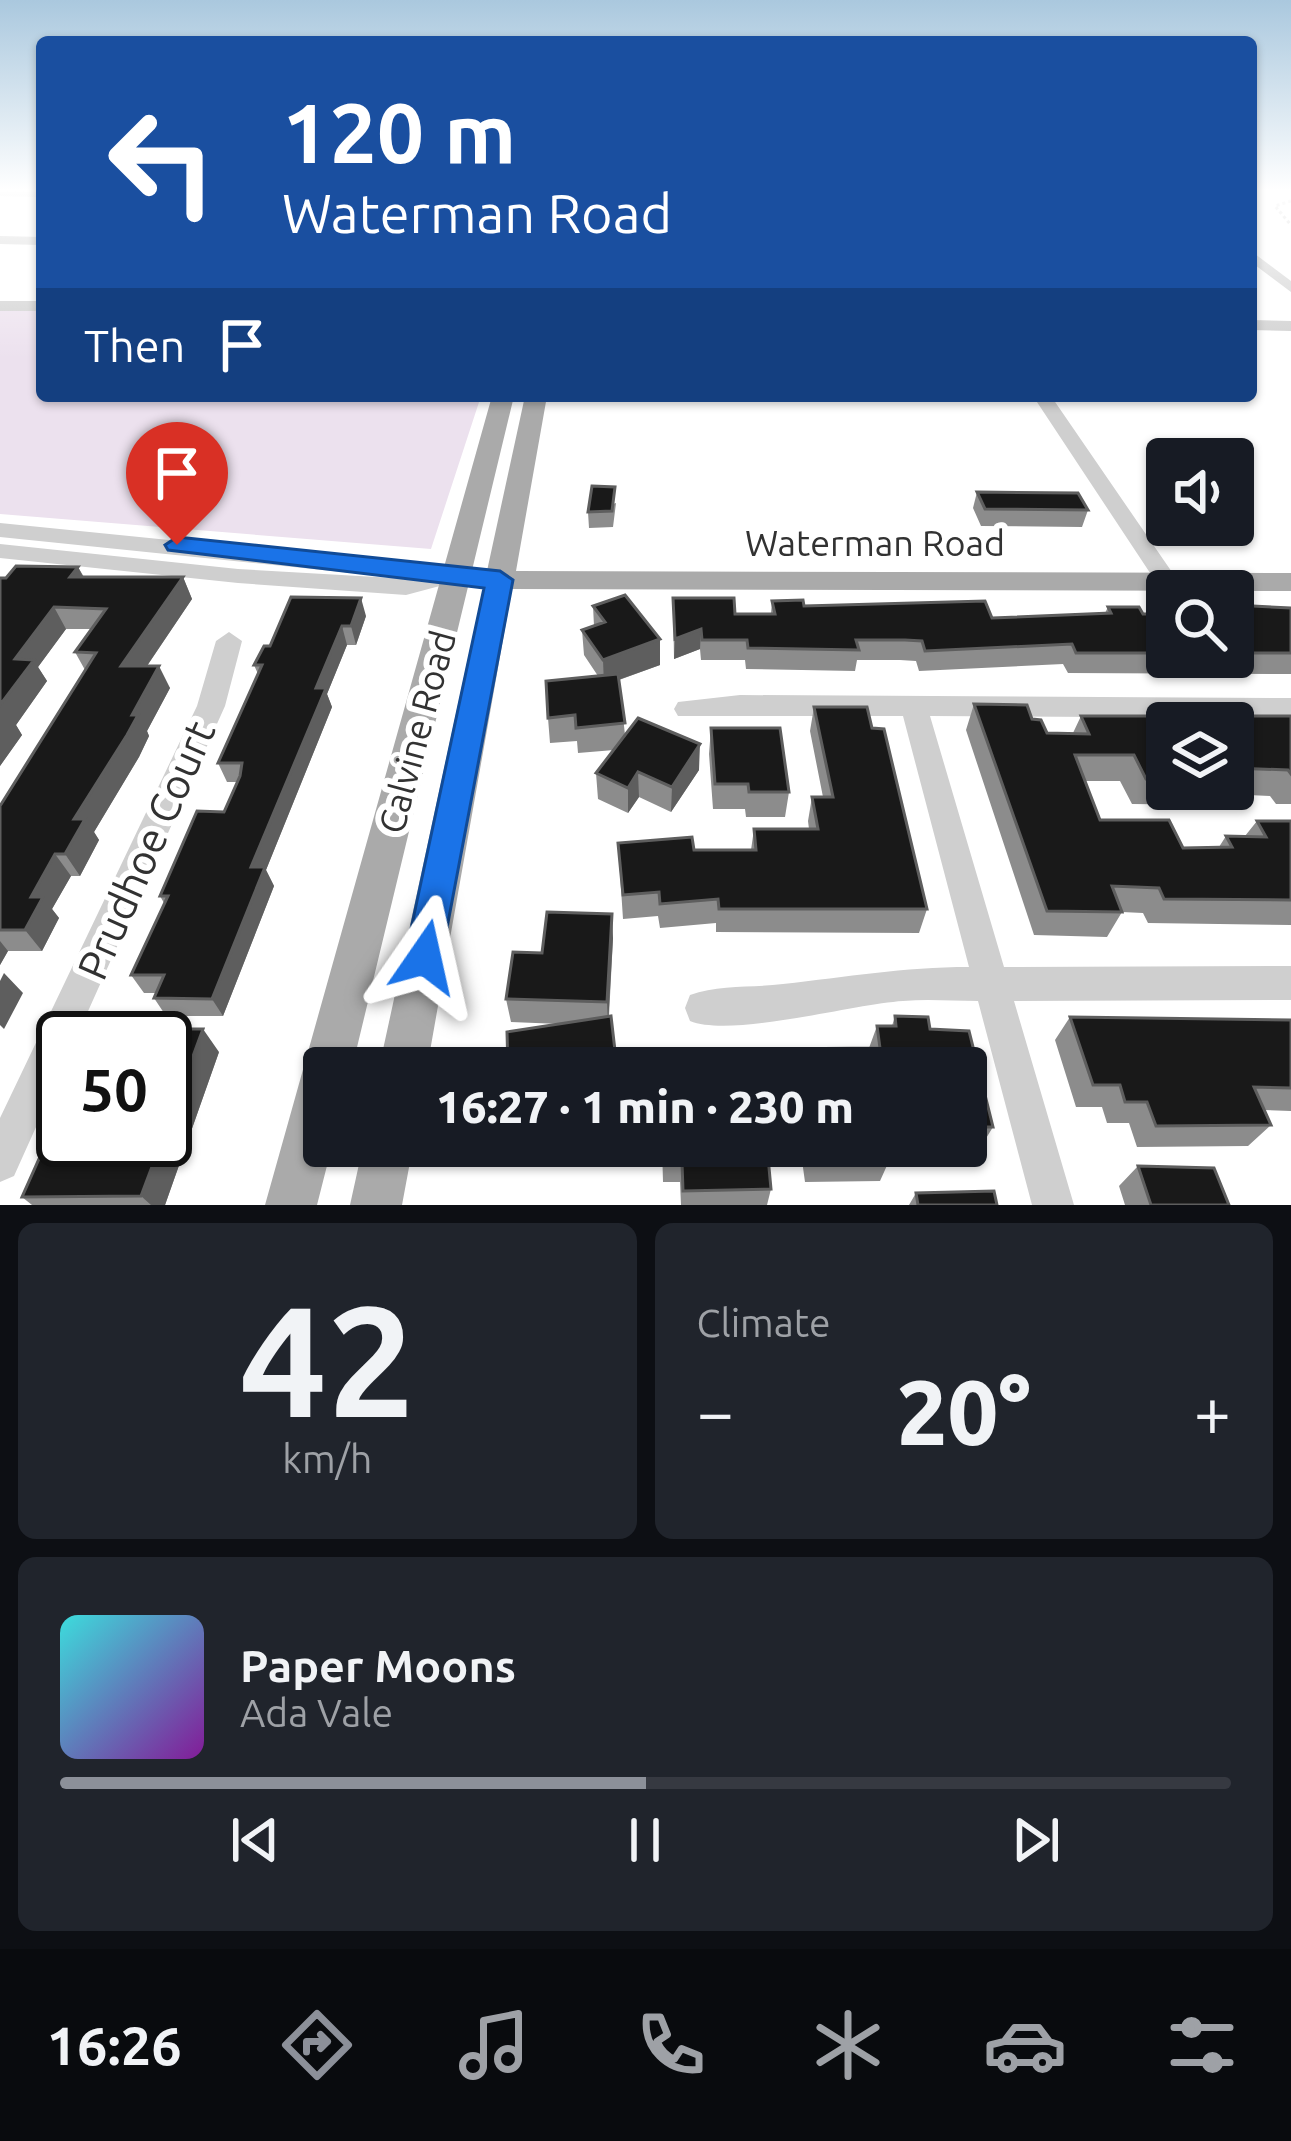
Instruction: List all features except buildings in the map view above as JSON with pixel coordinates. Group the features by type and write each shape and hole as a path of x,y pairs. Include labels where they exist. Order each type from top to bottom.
{"main road":[{"name":"Calvine Road","path":"406,1047 502,402"},
{"name":"Calvine Road","path":"334,1047 534,402"},
{"name":"Waterman Road","path":"478,579 1146,583"},
{"name":"Waterman Road","path":"1254,582 1291,582"},
{"path":"291,1205 303,1160"},
{"path":"376,1205 384,1167"}],"street":[{"path":"1257,260 1291,288"},
{"path":"9,306 36,290"},
{"path":"1257,326 1291,326"},
{"path":"1046,402 1159,570"},
{"name":"Waterman Road","path":"0,530 478,579"},
{"path":"5,557 36,532"},
{"name":"Waterman Road","path":"5,557 406,587 478,579"},
{"name":"Prudhoe Court","path":"0,1162 10,1120 211,706 229,641"},
{"path":"688,709 740,705 1291,708"},
{"path":"914,707 1053,1205"},
{"path":"703,1008 902,984 988,980 1291,983"}],"shaded area":[{"path":"0,310 36,311 36,402 479,402 431,549 0,514"}],"route":[{"path":"177,545 500,580 425,957"}]}
